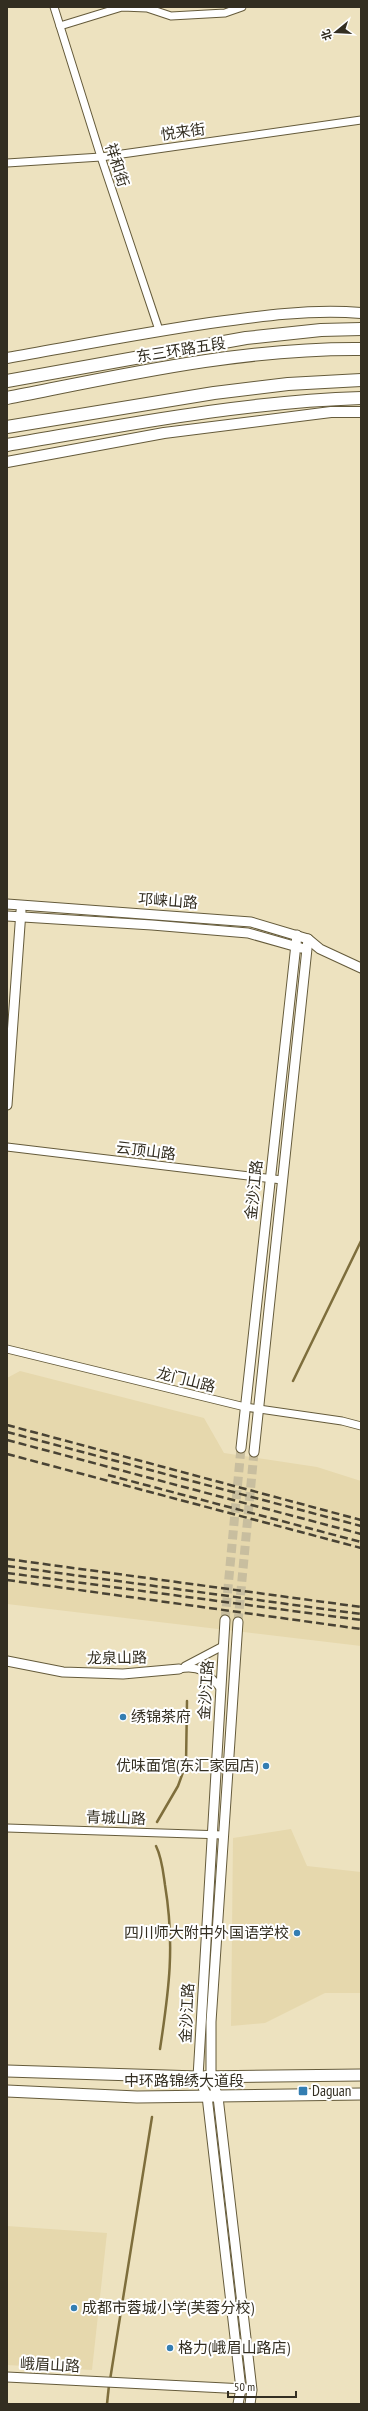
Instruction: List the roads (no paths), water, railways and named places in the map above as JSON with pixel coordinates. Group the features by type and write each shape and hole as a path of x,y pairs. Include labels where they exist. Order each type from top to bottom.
{"highway":[{"path":"7,381 246,338 321,330 361,329"},
{"name":"东三环路五段","path":"7,398 207,361 282,352 361,349"},
{"path":"7,427 214,393 288,384 361,380"},
{"path":"7,446 206,411 267,404 361,398"}],"main road":[{"name":"东三环路五段","path":"7,358 159,330 267,315 334,311 361,313"},
{"path":"7,462 164,434 331,412 361,412"},
{"name":"中环路锦绣大道段","path":"7,2071 198,2077 361,2075"},
{"name":"中环路锦绣大道段","path":"7,2091 137,2097 361,2094"}],"street":[{"name":"祥和街","path":"54,7 101,157 159,330"},
{"path":"60,26 122,7 147,8 171,16 226,13 242,7"},
{"name":"悦来街","path":"7,162 101,157 361,120"},
{"name":"邛崃山路","path":"7,904 251,922 308,939 320,948 361,968"},
{"path":"7,1105 22,905"},
{"name":"邛崃山路","path":"7,916 152,925 248,933 308,950 320,948"},
{"name":"金沙江路","path":"241,1448 297,935"},
{"name":"金沙江路","path":"254,1452 308,939"},
{"name":"云顶山路","path":"7,1146 282,1180"},
{"name":"龙门山路","path":"7,1349 245,1407 342,1421 361,1426"},
{"name":"金沙江路","path":"225,1620 198,2077 212,2096 252,2390 250,2404"},
{"name":"金沙江路","path":"238,1622 211,2022 212,2096 241,2389 238,2404"},
{"path":"179,1669 223,1646"},
{"name":"龙泉山路","path":"7,1661 64,1672 123,1674 196,1667 206,1671 220,1688"},
{"name":"青城山路","path":"7,1828 224,1835"},
{"name":"峨眉山路","path":"7,2377 252,2390"}],"waterway":[{"path":"293,1381 361,1241"},
{"path":"157,1822 178,1786 186,1764 187,1701"},
{"path":"156,1846 164,1875 170,1928 170,1967 160,2049"},
{"path":"110,2380 152,2117"},
{"path":"107,2404 109,2385"}],"tunnel":[{"path":"225,1620 241,1448"},
{"path":"238,1622 254,1452"}],"railway":[{"path":"7,1425 361,1520"},
{"path":"7,1432 361,1526"},
{"path":"7,1440 361,1534"},
{"path":"7,1454 361,1548"},
{"path":"108,1475 361,1542"},
{"path":"7,1559 361,1607"},
{"path":"7,1566 361,1614"},
{"path":"7,1573 361,1620"},
{"path":"7,1580 361,1629"}],"place":[{"name":"绣锦茶府","path":"123,1717"},
{"name":"优味面馆(东汇家园店)","path":"266,1766"},
{"name":"四川师大附中外国语学校","path":"297,1933"},
{"name":"Daguan","path":"303,2091"},
{"name":"成都市蓉城小学(芙蓉分校)","path":"74,2308"},
{"name":"格力(峨眉山路店)","path":"170,2348"}]}
